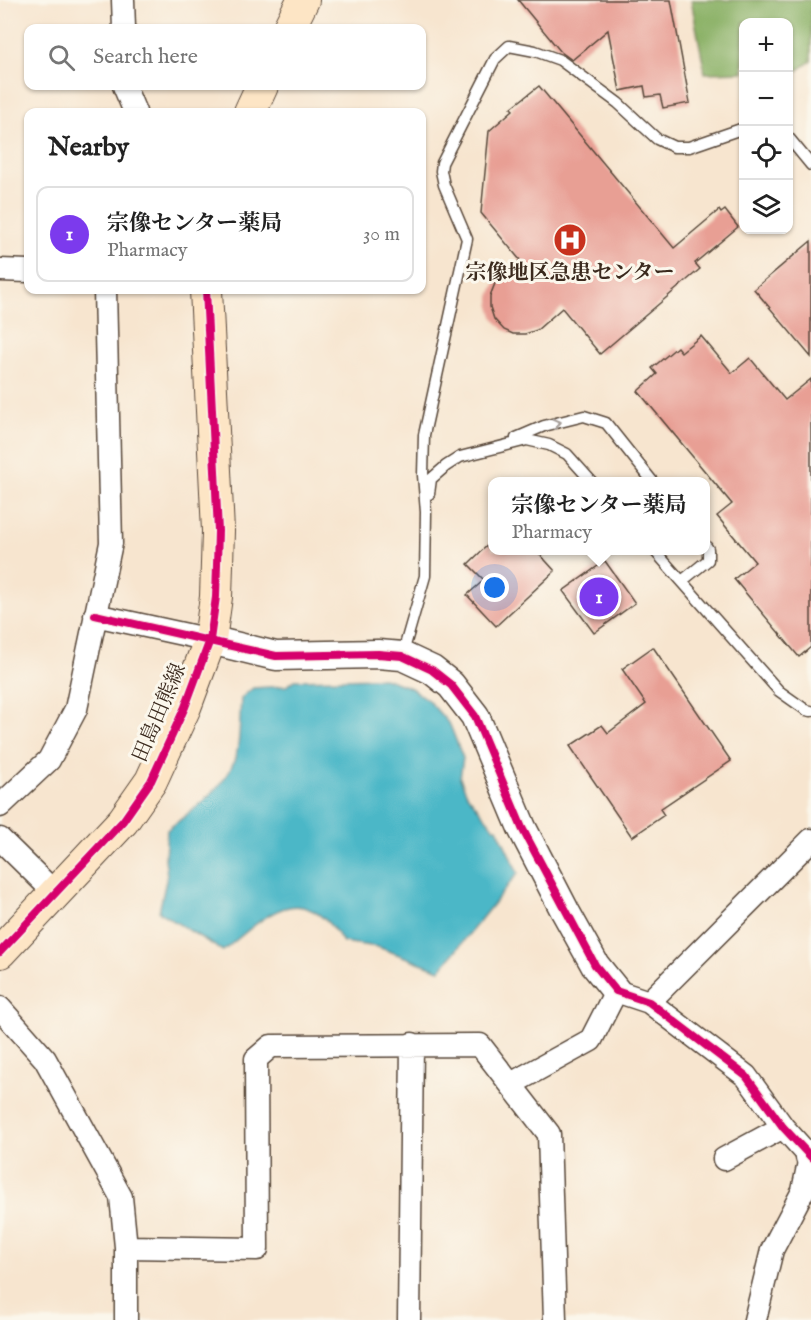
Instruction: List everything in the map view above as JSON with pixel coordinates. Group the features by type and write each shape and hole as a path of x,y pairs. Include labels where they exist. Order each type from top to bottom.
{"main road":[{"path":"291,24 303,0"},
{"path":"252,108 260,90"},
{"name":"田島田熊線","path":"0,952 123,821 151,781 185,707 210,640 216,597 218,531 206,294"}],"street":[{"path":"123,0 124,24"},
{"path":"126,90 133,108"},
{"path":"0,270 24,271"},
{"path":"0,806 49,760 76,709 111,543 105,294"},
{"path":"95,615 276,657 378,654 402,656 432,670 451,685 475,716 522,828 595,965 616,991 650,1002 746,1076 783,1127 808,1148 803,1191 772,1250 755,1320"},
{"path":"0,839 55,893"},
{"path":"650,1002 811,840"},
{"path":"511,1084 591,1040 616,991"},
{"path":"0,1008 45,1059 121,1197 126,1247 126,1320"},
{"path":"409,1320 412,1044"},
{"path":"126,1247 257,1249 256,1059 271,1046 480,1045 549,1134 555,1320"},
{"path":"724,1159 783,1127"}],"lane":[{"path":"402,656 425,576 424,435 467,239 444,185 442,164 495,59 509,46 535,51 560,60 618,103 657,139 674,147 689,147 739,130"},
{"path":"793,142 811,165"},
{"path":"483,452 544,426 584,416 606,423 649,477"},
{"path":"426,512 431,479 460,456 527,440 549,445 567,454 588,477"},
{"path":"659,555 779,692 811,711"},
{"path":"682,581 708,560 708,555"}],"green space":[{"path":"691,0 811,0 811,61 797,71 793,72 793,18 739,18 739,72 705,73"}],"water":[{"path":"384,678 411,688 429,701 450,725 463,758 460,778 467,794 494,828 497,828 518,873 440,970 378,947 343,942 328,922 313,910 298,906 284,908 269,915 223,951 159,912 167,876 165,858 167,830 211,794 229,772 238,746 241,698 253,688 286,686 295,680"}],"building":[{"path":"518,0 671,0 690,103 663,108 660,95 646,97 644,86 620,91 608,30 572,60 561,52"},
{"path":"539,86 674,248 719,210 721,213 725,210 738,227 695,263 700,269 600,354 562,308 537,330 525,334 513,334 504,330 494,319 490,307 490,296 496,281 520,260 481,213 489,131 513,110 511,108"},
{"path":"811,241 811,357 754,289"},
{"path":"701,336 732,373 750,358 785,400 811,379 811,647 799,657 734,579 755,562 717,516 732,504 638,391 657,374 652,368 677,347 681,352"},
{"path":"488,545 488,555 541,555 555,571 496,626 467,595 484,580 468,564"},
{"path":"605,561 635,603 594,633 563,591"},
{"path":"653,647 731,761 660,809 664,815 632,837 570,746 602,725 608,733 646,704 622,669"}],"cycle path":[{"path":"0,952 123,821 151,781 185,707 210,640 216,597 218,531 206,294"},
{"path":"95,615 276,656 378,654 402,656 432,670 451,685 475,716 522,828 595,965 616,991 649,1002 746,1076 783,1127 811,1157"}],"place":[{"name":"宗像地区急患センター","path":"570,240"},
{"name":"宗像センター薬局","path":"599,597"}]}
